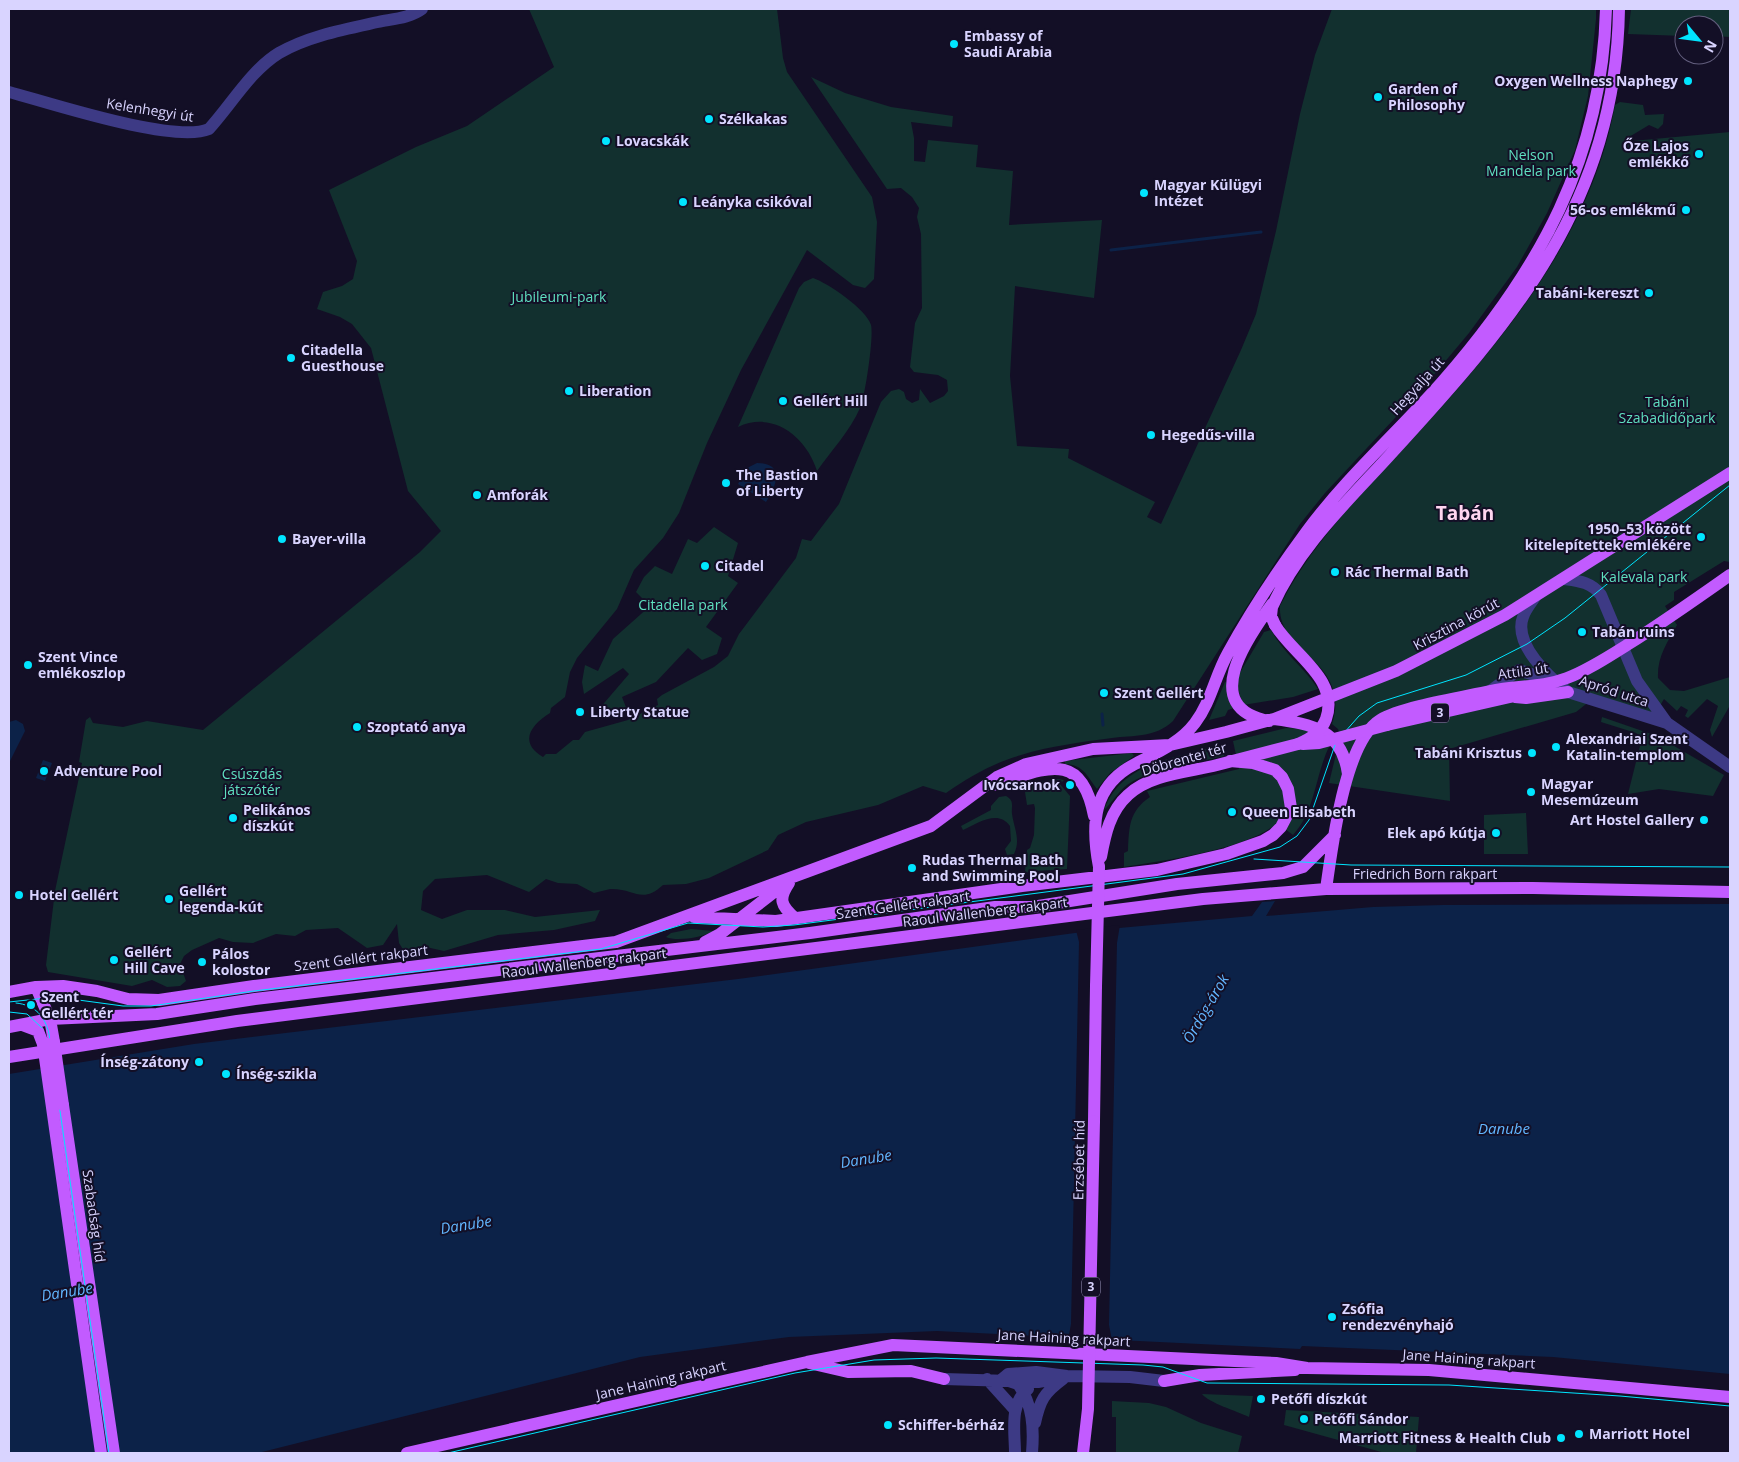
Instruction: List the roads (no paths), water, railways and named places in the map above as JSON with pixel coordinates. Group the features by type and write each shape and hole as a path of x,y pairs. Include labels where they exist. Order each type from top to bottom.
{"main road":[{"name":"Hegyalja út","path":"1170,745 1188,731 1198,718 1213,692 1227,654 1309,528 1458,363 1503,304 1538,250 1571,186 1591,129 1602,64 1606,9"},
{"name":"Hegyalja út","path":"1272,720 1251,716 1240,709 1233,698 1232,681 1236,663 1274,600 1320,531 1480,354 1525,293 1557,241 1583,191 1603,134 1616,66 1619,9"},
{"name":"Krisztina körút","path":"1170,745 1272,720 1419,661 1535,597 1730,473"},
{"name":"Attila út","path":"1335,835 1348,776 1363,738 1379,720 1396,713 1491,696 1520,686 1533,688 1555,682 1589,668 1730,575"},
{"path":"1274,600 1271,612 1275,626 1284,639 1320,678 1329,700 1327,716 1321,728 1311,738 1298,744"},
{"path":"1510,696 1533,688"},
{"name":"3","path":"1298,744 1319,743 1491,696 1526,698 1568,692"},
{"path":"1272,720 1308,724 1326,734 1336,742 1343,754 1348,776"},
{"name":"Döbrentei tér","path":"1099,867 1108,825 1128,795 1150,782 1298,744"},
{"name":"Szent Gellért rakpart","path":"36,986 63,986 97,991 128,999 159,1000 616,942 931,826 1010,770 1047,758 1093,749 1170,745"},
{"name":"3","path":"1099,867 1095,818 1100,800 1117,777 1131,766 1170,745"},
{"name":"Szent Gellért rakpart","path":"687,917 776,921 1022,886 1157,870 1194,863 1262,841 1281,827 1291,808 1291,798 1282,777 1275,770 1253,763 1230,762"},
{"path":"981,789 1028,774 1059,768 1077,776 1084,784 1090,794 1095,818"},
{"name":"Szent Gellért rakpart","path":"50,1019 157,1014 255,999 810,933 995,907 1032,906 1176,884 1283,873 1303,867 1335,835"},
{"path":"1326,889 1335,835"},
{"name":"Erzsébet híd","path":"1083,1453 1088,1409 1099,867"},
{"name":"Szent Gellért rakpart","path":"698,945 720,934 792,878"},
{"path":"792,878 785,888 781,903 795,918"},
{"name":"Friedrich Born rakpart","path":"1121,909 1203,899 1326,889 1533,888 1730,892"},
{"name":"Raoul Wallenberg rakpart","path":"9,1057 49,1046 1121,909"},
{"path":"9,992 36,986 50,1019 49,1046"},
{"path":"13,1026 50,1019"},
{"path":"13,1026 33,1027 49,1046"},
{"name":"Szabadság híd","path":"49,1046 101,1453"},
{"name":"Szabadság híd","path":"49,1046 114,1453"},
{"name":"Jane Haining rakpart","path":"407,1453 807,1362 893,1345 1276,1363 1307,1368 1429,1370 1730,1397"},
{"path":"807,1362 819,1367 848,1372 911,1371 944,1379"},
{"path":"1164,1381 1200,1375 1286,1372 1307,1368"}],"street":[{"name":"Kelenhegyi út","path":"11,93 87,114 162,130 201,133 209,129 264,66 278,54 306,42 350,28 410,15 422,9"},
{"name":"3","path":"1564,579 1582,581 1598,591 1622,647"},
{"path":"1535,597 1523,616 1522,636 1542,671 1555,682"},
{"name":"Apród utca","path":"1622,647 1637,682 1667,723"},
{"path":"1491,696 1519,670 1555,682"},
{"name":"Apród utca","path":"1555,682 1568,692 1667,723 1730,767"},
{"path":"1002,1379 1008,1374 1036,1372 1067,1376 1164,1381"},
{"path":"944,1379 1002,1379 1038,1382 1067,1376"},
{"path":"1032,1453 1034,1428 1039,1404 1045,1394 1067,1376"},
{"path":"986,1379 1015,1410"},
{"path":"1002,1379 1018,1384 1024,1393 1034,1428"},
{"path":"1015,1453 1015,1410 1024,1393 1038,1382"}],"water":[{"path":"757,463 766,464 775,471 776,477 773,490 766,502 738,484 747,468"},
{"path":"16,720 23,724 25,731 9,763 9,722"},
{"name":"Adventure Pool","path":"43,760 52,763 45,781 36,778"},
{"name":"Danube","path":"1275,901 1266,916 1373,907 1443,905 1730,904 1730,1374 1553,1357 1302,1346 1300,1349 937,1331 789,1337 640,1357 258,1453 9,1453 9,1074 194,1044 738,979 1097,930 1252,916 1262,902"}],"waterway":[{"path":"1111,250 1261,232"},
{"path":"1102,714 1103,725"}],"tram line":[{"path":"9,1002 56,997 123,1006 151,1006 254,991 601,949 688,923 763,927 794,925 1183,874 1280,847 1297,836 1309,820 1336,742 1359,716 1377,703 1466,675 1527,644 1565,618 1730,485"},
{"path":"1254,859 1351,865 1730,867"},
{"path":"16,1003 29,1006 38,1012 45,1022 49,1034 109,1453"},
{"path":"9,1012 27,1014 42,1028"},
{"path":"448,1453 795,1373 874,1360 936,1358 1143,1365 1163,1367 1207,1383 1449,1385 1620,1396 1730,1406"}],"place":[{"name":"Embassy of Saudi Arabia","path":"954,44"},
{"name":"Oxygen Wellness Naphegy","path":"1688,81"},
{"name":"Garden of Philosophy","path":"1378,97"},
{"name":"Szélkakas","path":"709,119"},
{"name":"Lovacskák","path":"606,141"},
{"name":"Őze Lajos emlékkő","path":"1699,154"},
{"name":"Magyar Külügyi Intézet","path":"1144,193"},
{"name":"Leányka csikóval","path":"683,202"},
{"name":"56-os emlékmű","path":"1686,210"},
{"name":"Tabáni-kereszt","path":"1649,293"},
{"name":"Citadella Guesthouse","path":"291,358"},
{"name":"Liberation","path":"569,391"},
{"name":"Gellért Hill","path":"783,401"},
{"name":"Hegedűs-villa","path":"1151,435"},
{"name":"The Bastion of Liberty","path":"726,483"},
{"name":"Amforák","path":"477,495"},
{"name":"1950–53 között kitelepítettek emlékére","path":"1701,537"},
{"name":"Bayer-villa","path":"282,539"},
{"name":"Citadel","path":"705,566"},
{"name":"Rác Thermal Bath","path":"1335,572"},
{"name":"Tabán ruins","path":"1582,632"},
{"name":"Szent Vince emlékoszlop","path":"28,665"},
{"name":"Szent Gellért","path":"1104,693"},
{"name":"Liberty Statue","path":"580,712"},
{"name":"Szoptató anya","path":"357,727"},
{"name":"Alexandriai Szent Katalin-templom","path":"1556,747"},
{"name":"Tabáni Krisztus","path":"1532,753"},
{"name":"Adventure Pool","path":"44,771"},
{"name":"Ivócsarnok","path":"1070,785"},
{"name":"Magyar Mesemúzeum","path":"1531,792"},
{"name":"Queen Elisabeth","path":"1232,812"},
{"name":"Pelikános díszkút","path":"233,818"},
{"name":"Art Hostel Gallery","path":"1704,820"},
{"name":"Elek apó kútja","path":"1496,833"},
{"name":"Rudas Thermal Bath and Swimming Pool","path":"912,868"},
{"name":"Hotel Gellért","path":"19,895"},
{"name":"Gellért legenda-kút","path":"169,899"},
{"name":"Gellért Hill Cave","path":"114,960"},
{"name":"Pálos kolostor","path":"202,962"},
{"name":"Szent Gellért tér","path":"31,1005"},
{"name":"Ínség-zátony","path":"199,1062"},
{"name":"Ínség-szikla","path":"226,1074"},
{"name":"Zsófia rendezvényhajó","path":"1332,1317"},
{"name":"Petőfi díszkút","path":"1261,1399"},
{"name":"Petőfi Sándor","path":"1304,1419"},
{"name":"Schiffer-bérház","path":"888,1425"},
{"name":"Marriott Hotel","path":"1579,1434"},
{"name":"Marriott Fitness & Health Club","path":"1561,1438"}],"district":[{"name":"Tabán","path":"1465,513"}],"park label":[{"name":"Nelson Mandela park","path":"1531,164"},
{"name":"Jubileumi-park","path":"559,297"},
{"name":"Tabáni Szabadidőpark","path":"1667,410"},
{"name":"Kalevala park","path":"1644,577"},
{"name":"Citadella park","path":"683,605"},
{"name":"Csúszdás játszótér","path":"252,782"}],"water label":[{"name":"Ördög-árok","path":"1206,1009"}]}
